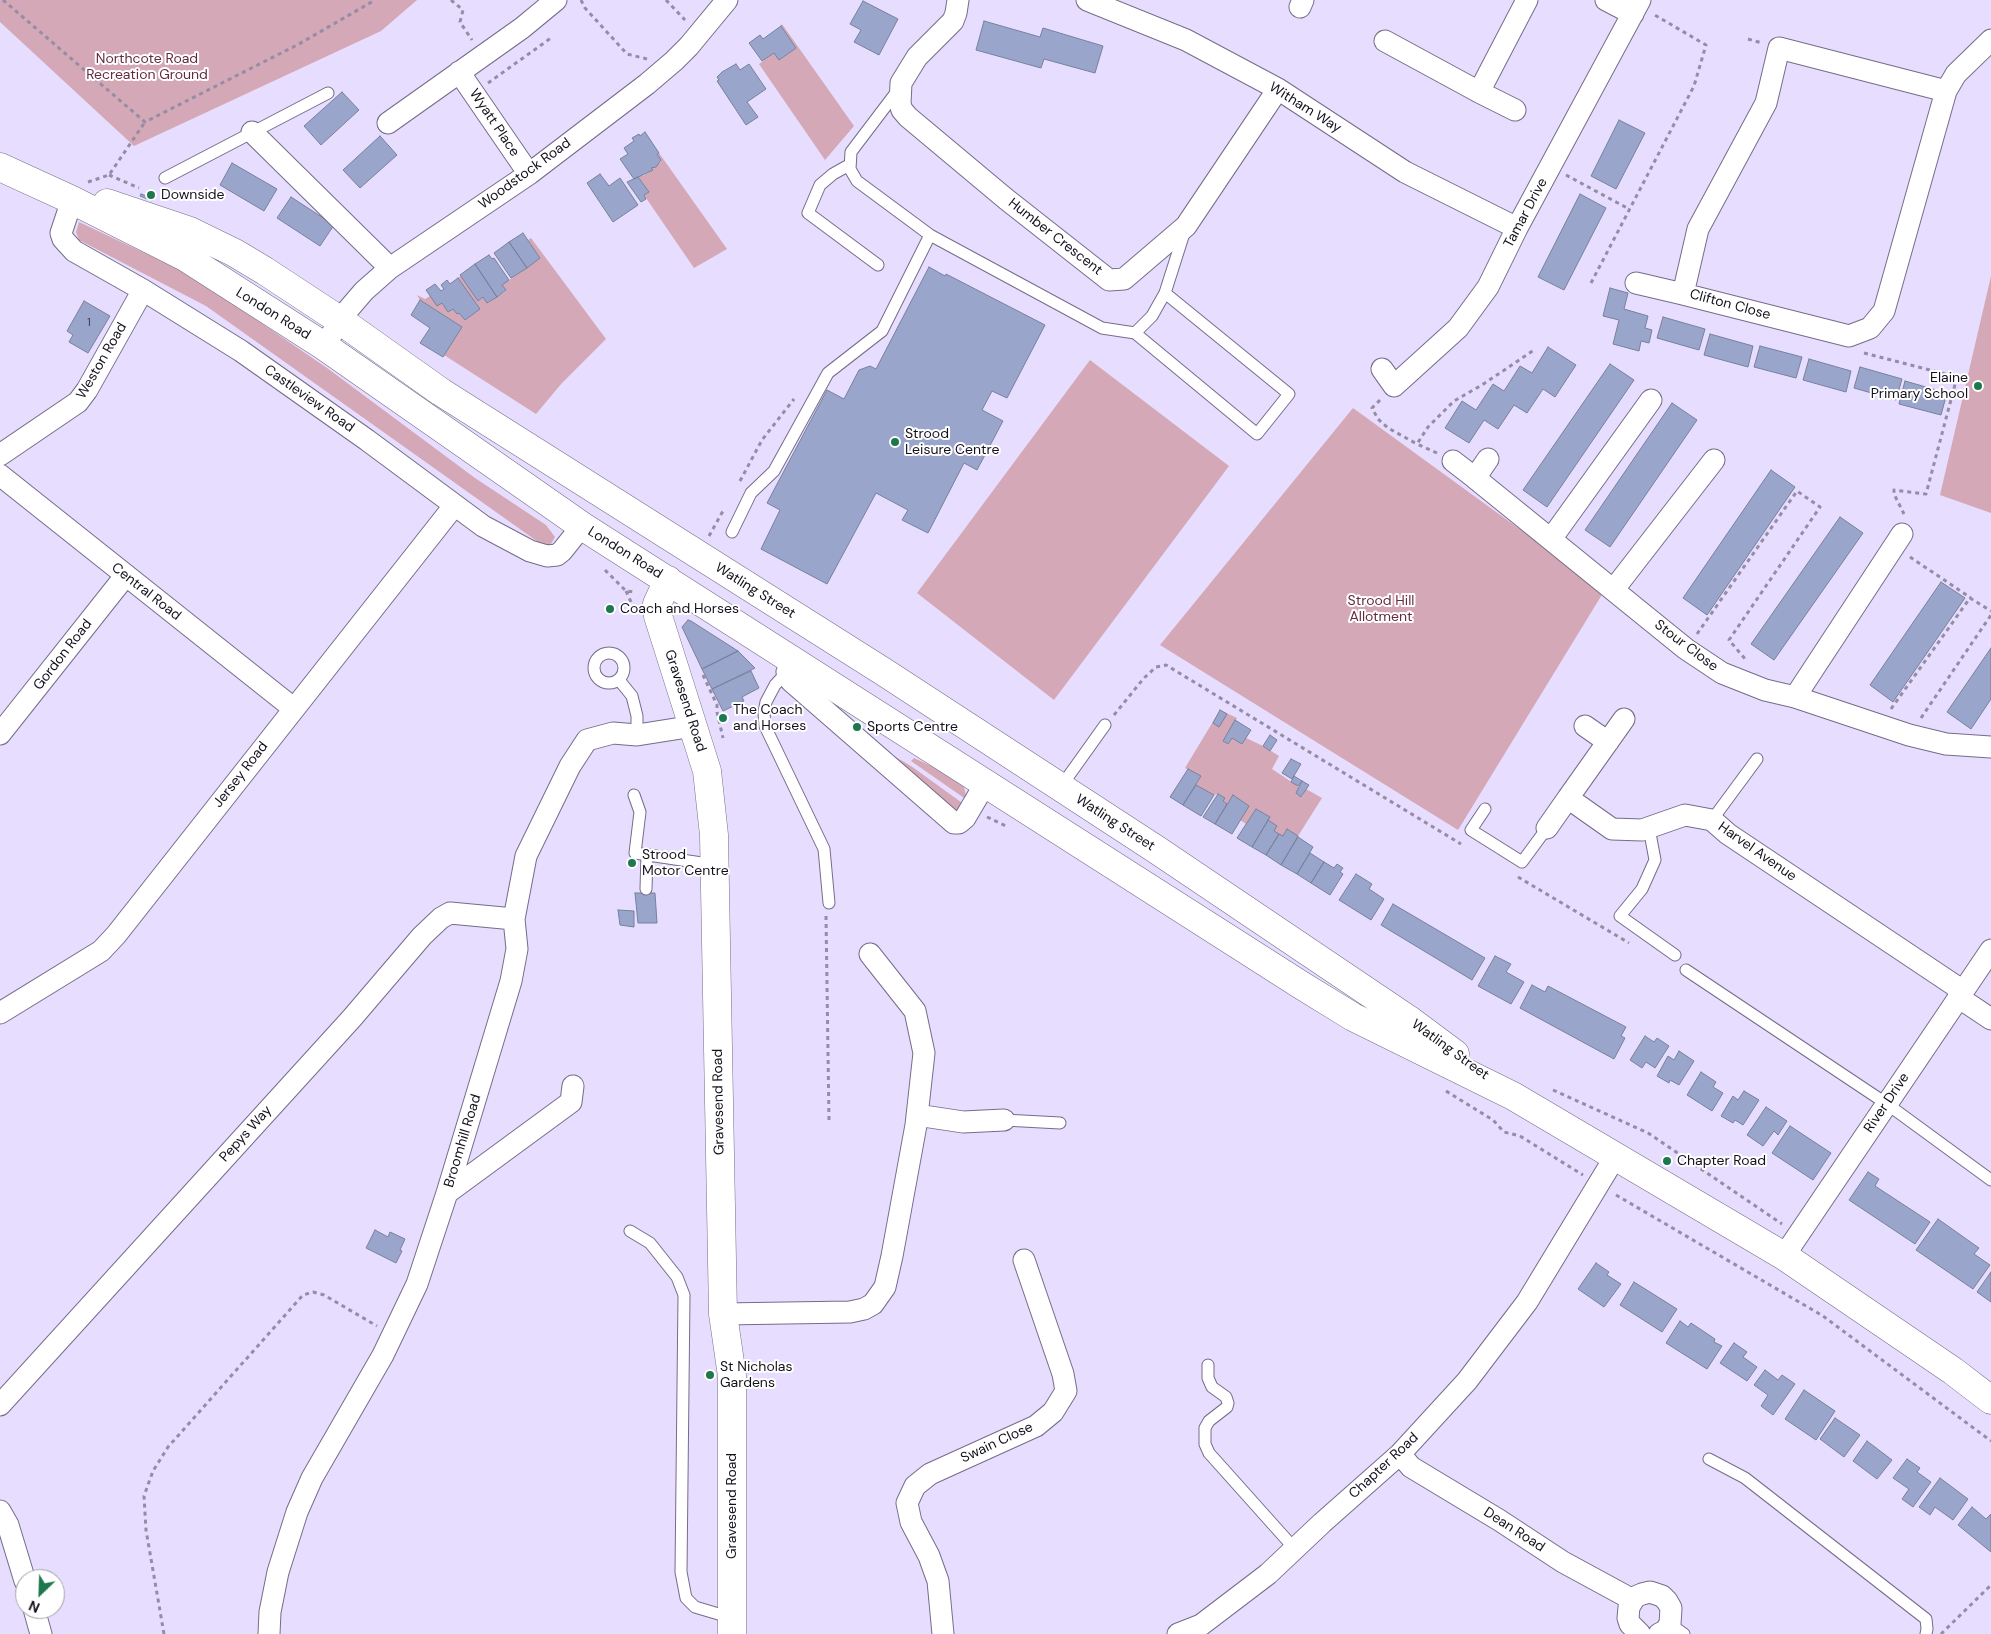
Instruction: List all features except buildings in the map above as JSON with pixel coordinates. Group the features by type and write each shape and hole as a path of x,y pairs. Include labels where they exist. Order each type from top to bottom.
{"main road":[{"name":"London Road","path":"0,168 64,196 185,257 324,346 464,445 594,511 692,538"},
{"name":"London Road","path":"64,196 83,196 190,231 251,263 341,321 441,392 506,455 594,511 668,580"},
{"name":"London Road","path":"341,321 353,348 402,385 464,445"},
{"name":"Watling Street","path":"692,538 827,637 1166,856 1408,1019 1513,1096"},
{"name":"Watling Street","path":"668,580 790,666 985,784 1350,1016 1513,1096"},
{"name":"Gravesend Road","path":"668,580 657,604 658,616 707,771 714,835 723,1314 732,1376 732,1626"},
{"name":"Watling Street","path":"827,637 858,676 993,763 995,769 985,784"},
{"name":"Watling Street","path":"1060,788 1054,801 1060,810 1141,863 1172,902"},
{"path":"1513,1096 1784,1256 1945,1365 1991,1400"}],"street":[{"path":"388,123 546,11 556,0"},
{"name":"Woodstock Road","path":"324,346 364,291 390,268 529,174 674,62 698,37 727,0"},
{"path":"900,88 900,83 917,57 954,18 958,0"},
{"name":"Witham Way","path":"1087,0 1186,40 1278,89 1405,172 1517,228"},
{"path":"1479,92 1527,0"},
{"path":"1606,0 1637,6"},
{"name":"Tamar Drive","path":"1388,378 1458,328 1488,287 1517,228 1637,6"},
{"path":"1849,336 1870,328 1884,311 1946,91 1956,74 1991,40"},
{"path":"1385,42 1515,110"},
{"name":"Clifton Close","path":"1849,336 1683,294 1698,229 1766,103 1779,48 1946,91"},
{"name":"Wyatt Place","path":"459,72 529,174"},
{"name":"Humber Crescent","path":"900,88 900,104 908,117 1006,199 1109,280 1124,279 1186,226 1278,89"},
{"path":"252,132 390,268"},
{"name":"Castleview Road","path":"64,196 61,230 63,240 80,255 143,290 241,351 367,440 454,506 499,536 544,556 554,555 560,552 594,511"},
{"path":"1636,283 1683,294"},
{"name":"Weston Road","path":"0,455 78,402 87,390 143,290"},
{"path":"1550,539 1651,400"},
{"path":"1474,478 1488,459"},
{"path":"1614,589 1714,460"},
{"name":"Stour Close","path":"1453,461 1686,649 1722,672 1762,689 1795,697 1908,735 1946,744 1991,747"},
{"name":"Central Road","path":"0,475 293,708"},
{"name":"Jersey Road","path":"0,1013 101,951 116,935 454,506"},
{"path":"1795,697 1901,533"},
{"name":"Gordon Road","path":"0,734 126,576"},
{"name":"Watling Street","path":"790,666 790,680 954,823 959,824 965,818 985,784"},
{"path":"1547,828 1624,719"},
{"name":"Broomhill Road","path":"269,1634 278,1572 297,1512 312,1478 378,1364 417,1284 447,1193 511,981 517,949 514,919 526,856 570,766 587,740 613,733 636,735 694,726"},
{"path":"1585,726 1608,742"},
{"name":"Harvel Avenue","path":"1568,798 1612,829 1642,830 1685,815 1712,820 1728,834 1961,994 1991,1020"},
{"name":"Pepys Way","path":"0,1405 352,1018 422,936 441,918 450,913 514,919"},
{"name":"River Drive","path":"1784,1256 1991,950"},
{"path":"723,1314 840,1313 864,1309 876,1301 884,1287 889,1271 918,1115 924,1054 915,1011 870,954"},
{"path":"447,1193 571,1102 574,1086"},
{"path":"918,1115 964,1122 1004,1120"},
{"name":"Chapter Road","path":"1178,1634 1201,1624 1268,1574 1294,1548 1400,1454 1468,1381 1528,1302 1615,1157"},
{"name":"Swain Close","path":"943,1634 938,1581 930,1556 911,1522 907,1503 915,1486 930,1474 1036,1426 1053,1412 1066,1391 1063,1374 1024,1260"},
{"name":"Dean Road","path":"1400,1454 1411,1467 1499,1520 1563,1562 1632,1600"},
{"path":"0,1511 8,1526 21,1569"},
{"path":"1634,1632 1628,1618 1629,1607 1632,1600 1650,1592 1662,1596 1668,1601 1671,1608 1671,1631"},
{"path":"37,1619 41,1634"}],"lane":[{"path":"900,88 852,150 849,165 852,173 860,183 930,236 1102,328 1135,333 1257,434 1289,394 1165,294"},
{"path":"165,178 328,93"},
{"path":"849,165 833,174 820,185 808,213 878,265"},
{"path":"1135,333 1152,316 1165,294 1186,226"},
{"path":"732,532 752,493 774,471 828,373 882,331 930,236"},
{"path":"790,666 775,685 766,702 764,713 766,726 824,849 829,903"},
{"path":"619,680 632,696 637,714 636,735"},
{"path":"1060,788 1105,725"},
{"path":"1712,820 1757,759"},
{"path":"634,794 640,812 635,853 715,865"},
{"path":"1485,809 1471,830 1522,862 1547,828"},
{"path":"1649,828 1655,860 1642,889 1620,916 1675,955"},
{"path":"646,889 647,854"},
{"path":"1686,970 1887,1104 1991,1180"},
{"path":"1004,1120 1060,1122"},
{"path":"630,1231 650,1242 677,1277 684,1295 681,1572 686,1598 695,1607 732,1626"},
{"path":"1208,1365 1208,1378 1212,1387 1226,1397 1228,1403 1227,1407 1209,1421 1205,1428 1205,1444 1209,1453 1294,1548"},
{"path":"1709,1460 1745,1478 1926,1619 1926,1634"}],"path":[{"path":"3,0 145,122"},
{"path":"64,196 109,176 145,122 300,44 375,0"},
{"path":"452,0 463,10 460,22 483,55"},
{"path":"581,0 585,8 627,54 653,61"},
{"path":"666,0 687,22"},
{"path":"1591,283 1694,86 1706,45 1637,6"},
{"path":"482,87 551,38"},
{"path":"1550,167 1629,210"},
{"path":"1849,336 1850,349 1957,377 1926,494 1894,490 1894,494 1901,533 1972,599 1991,613 1920,718"},
{"path":"1417,444 1428,427 1454,401 1534,350"},
{"path":"1388,378 1372,408 1378,419 1388,428 1453,461"},
{"path":"736,488 762,440 799,394"},
{"path":"1686,649 1797,491 1820,507 1729,640 1752,668 1762,689"},
{"path":"709,536 727,504"},
{"path":"692,538 709,536 714,540"},
{"path":"602,567 626,591 636,592"},
{"path":"1891,709 1970,598 1972,599"},
{"path":"1105,725 1144,678 1156,668 1166,665 1462,844"},
{"path":"701,672 717,705 724,746"},
{"path":"1513,875 1630,944"},
{"path":"828,1121 826,910 829,903"},
{"path":"1443,1089 1493,1120 1504,1132 1520,1136 1823,1316 1991,1441"},
{"path":"164,1634 146,1530 144,1496 153,1470 168,1447 303,1295 314,1292 324,1295 392,1335"},
{"path":"1941,1634 1991,1585"}],"green space":[{"name":"Northcote Road Recreation Ground","path":"0,0 417,0 381,31 134,146 0,22"},
{"path":"782,24 854,126 825,160 759,64 774,53 779,60 796,48 781,26"},
{"path":"659,153 727,249 694,268 644,195 649,192 638,177 642,174 643,176 660,163 661,160 657,154"},
{"path":"79,222 191,275 327,368 475,478 546,525 555,537 548,549 206,306 79,240 76,232"},
{"path":"531,238 606,339 562,383 536,414 444,355 462,327 420,300 417,295 425,299 430,296 442,303 448,312 453,309 465,320 480,309 458,278 461,276 478,301 483,297 488,303 506,291 502,285 540,258 528,240"},
{"name":"Elaine Primary School","path":"1991,276 1991,513 1940,495"},
{"path":"1090,360 1229,466 1054,700 917,593"},
{"name":"Strood Hill Allotment","path":"1353,408 1569,565 1603,593 1458,830 1160,645"},
{"path":"1220,710 1237,718 1223,741 1228,744 1232,738 1242,744 1246,738 1263,746 1279,756 1272,769 1299,787 1296,793 1302,797 1306,789 1322,798 1298,836 1287,829 1283,836 1274,831 1277,826 1268,820 1269,817 1256,809 1246,824 1240,820 1249,806 1233,796 1227,804 1223,801 1225,798 1218,794 1214,795 1196,785 1201,776 1185,768"},
{"path":"882,749 911,766 965,805 957,811"},
{"path":"914,758 963,783 967,800 911,761"}],"place":[{"name":"Downside","path":"151,195"},
{"name":"Elaine Primary School","path":"1978,386"},
{"name":"Strood Leisure Centre","path":"895,442"},
{"name":"Coach and Horses","path":"610,609"},
{"name":"The Coach and Horses","path":"723,718"},
{"name":"Sports Centre","path":"857,727"},
{"name":"Strood Motor Centre","path":"632,863"},
{"name":"Chapter Road","path":"1667,1161"},
{"name":"St Nicholas Gardens","path":"710,1375"}]}
